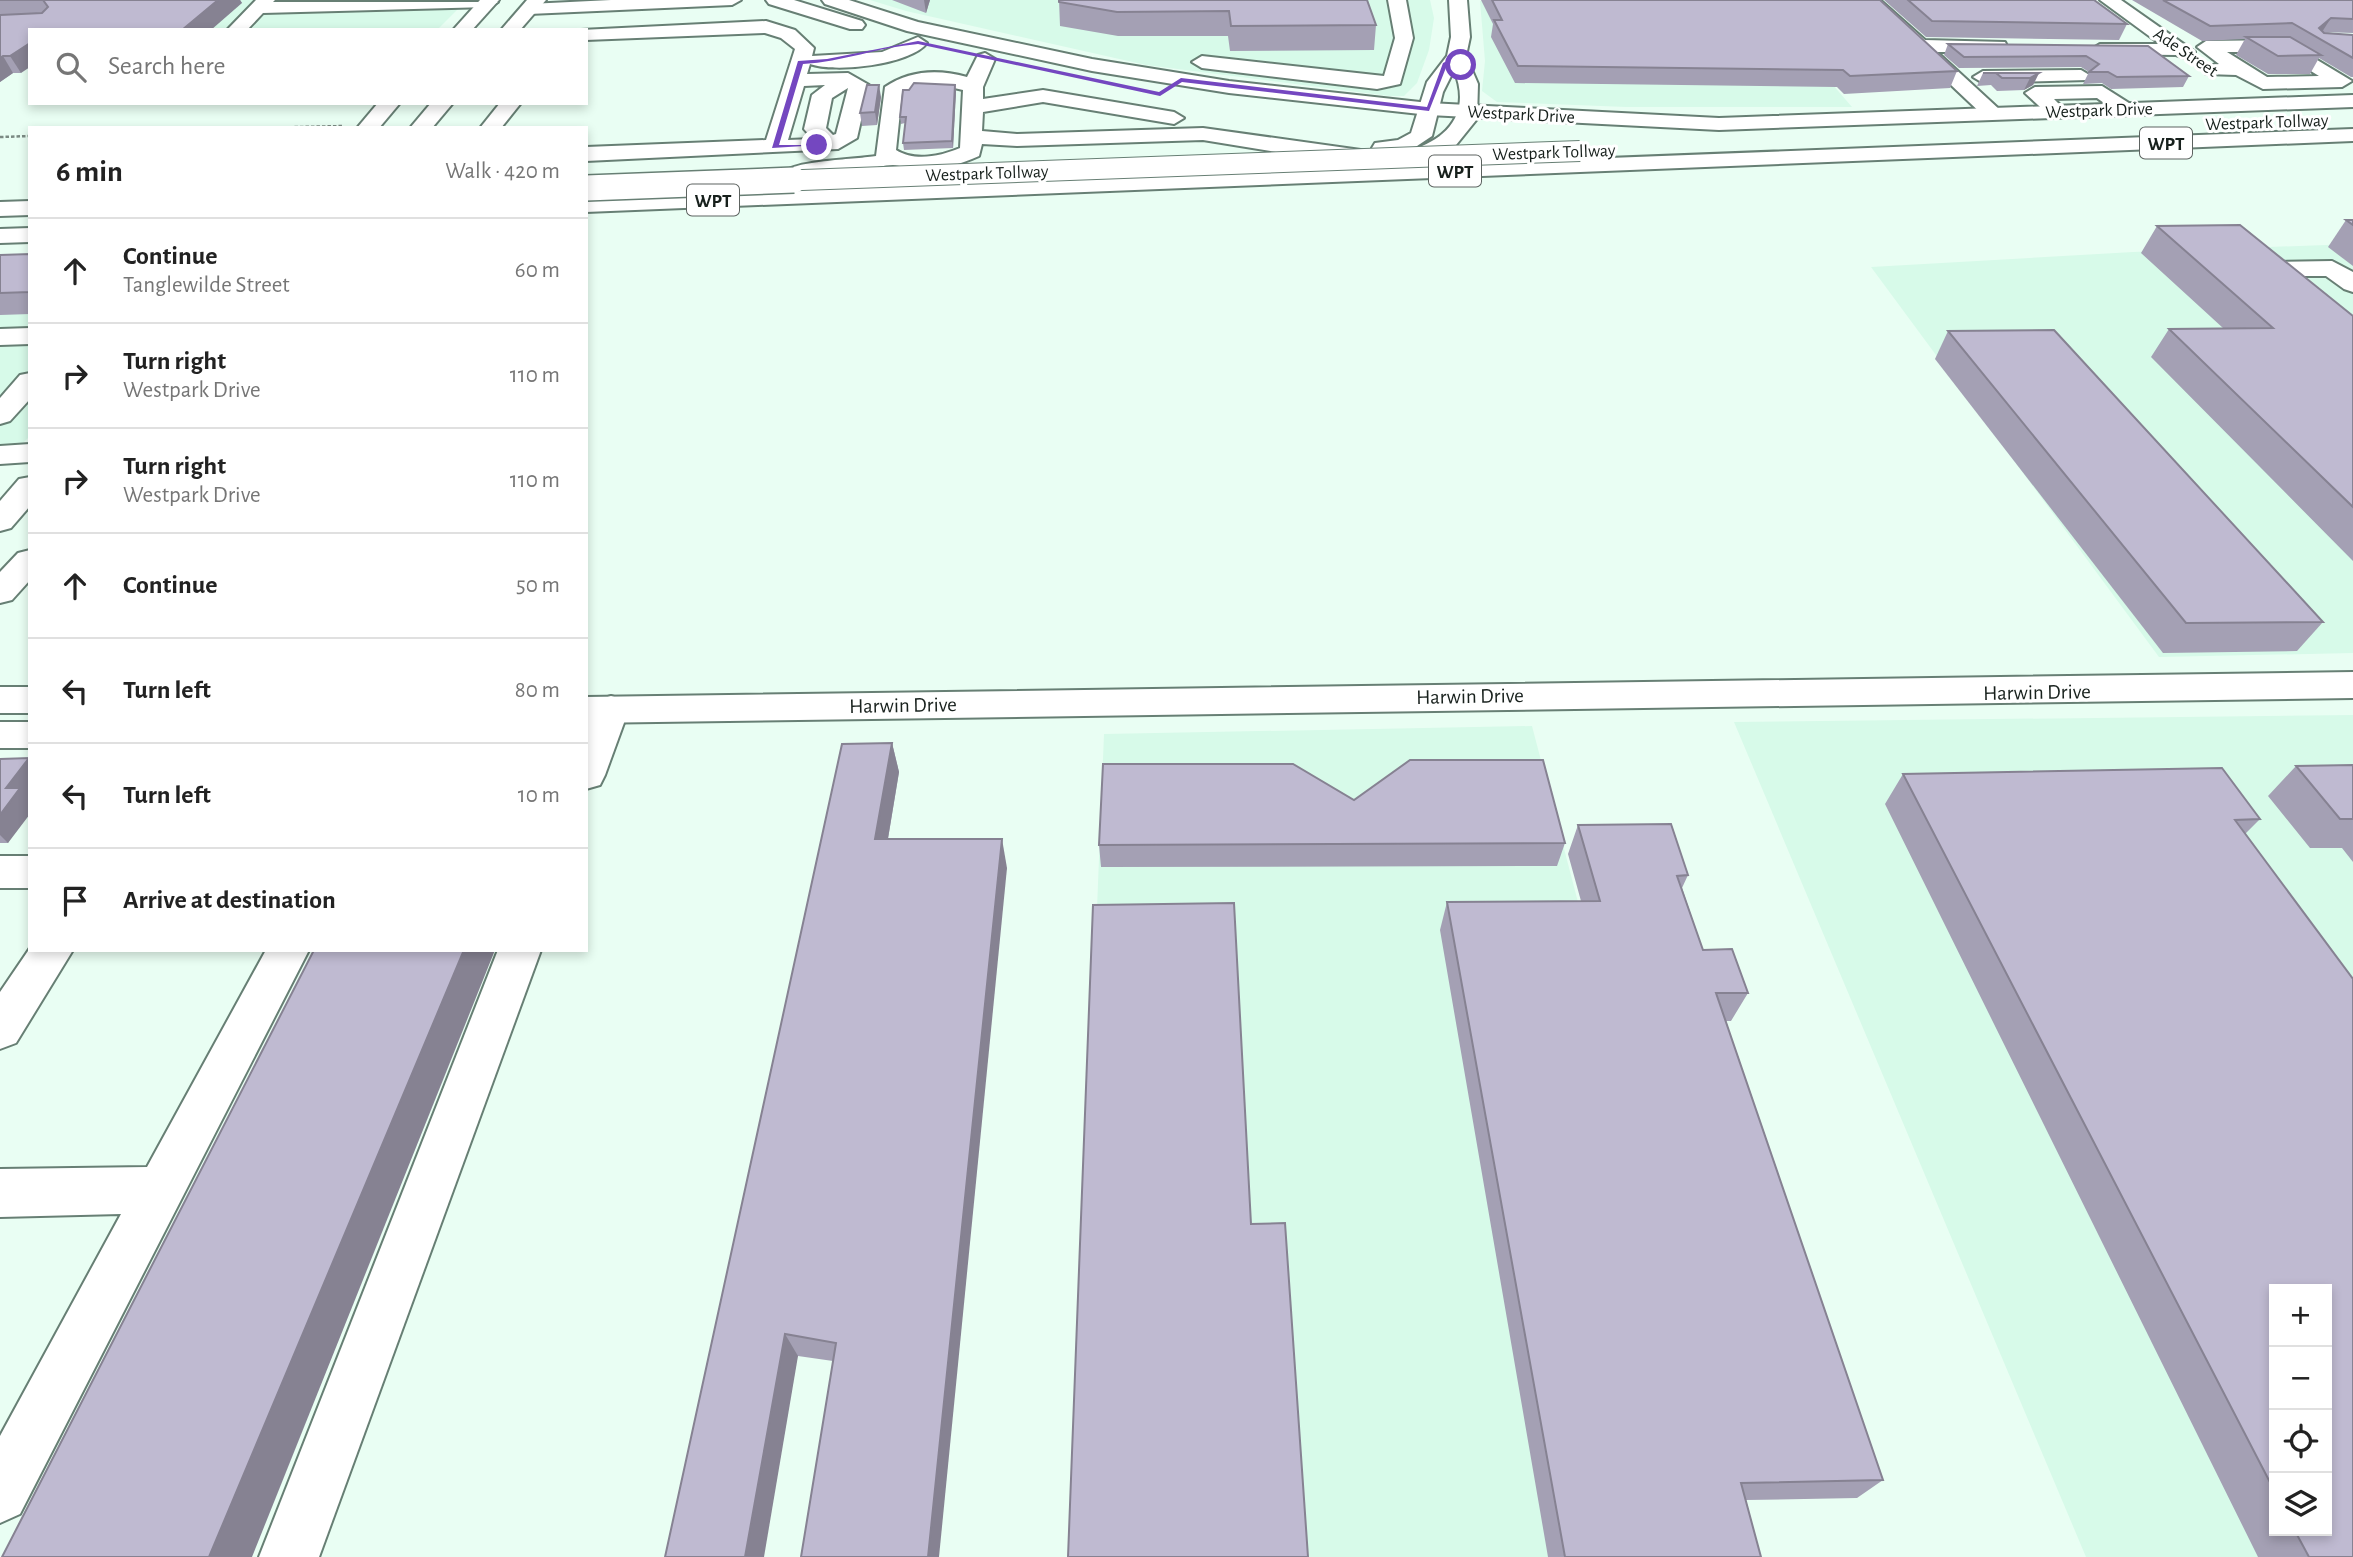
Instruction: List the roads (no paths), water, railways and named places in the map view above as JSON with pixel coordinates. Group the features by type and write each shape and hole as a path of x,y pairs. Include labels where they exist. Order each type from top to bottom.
{"main road":[{"path":"512,28 533,4 724,0"},
{"name":"Westpark Drive","path":"775,0 918,43 1160,94 1260,107 1466,118 1563,132 1687,132 1719,124 2353,101"},
{"name":"Westpark Drive","path":"834,0 940,33 1092,65 1427,116"},
{"path":"1377,0 1382,9 1404,21"},
{"path":"1196,58 1377,83 1393,80 1404,38 1404,21 1397,0"},
{"path":"972,135 995,140 1225,135 1334,156 1379,160 1417,156 1438,149 1466,118 1466,75 1457,58 1458,0"},
{"path":"1870,0 1993,114"},
{"name":"Ade Street","path":"2109,0 2263,104"},
{"path":"238,28 263,4 490,1"},
{"path":"464,28 490,1"},
{"path":"386,21 402,4"},
{"path":"588,34 766,27 788,34 805,48 775,147"},
{"path":"798,71 827,61 869,59 909,49 940,33"},
{"path":"1920,46 2012,46"},
{"path":"2213,70 2240,69 2263,83 2342,80 2284,46 2206,47 2240,69"},
{"path":"2087,50 2180,49"},
{"path":"2067,57 2081,76 2125,109"},
{"path":"892,159 885,153 892,92 913,80 934,78 955,78 973,97 1002,100 1043,96 1373,149 1403,146 1421,136 1445,64 1457,58"},
{"path":"588,186 850,168 892,159 907,162 945,161 961,156 971,151 973,97 985,59"},
{"path":"588,163 830,144 846,138 859,85 848,79 798,71"},
{"path":"1953,77 2081,76"},
{"path":"830,144 814,129 822,95 848,79"},
{"path":"1160,94 1181,80"},
{"path":"2057,111 2035,93 2102,92"},
{"path":"369,126 388,105"},
{"path":"423,126 441,105"},
{"path":"492,126 509,105"},
{"name":"Westpark Tollway","path":"588,186 1580,151 2353,118"},
{"name":"Westpark Tollway","path":"588,205 2353,135"},
{"path":"794,219 1458,190 2015,157 2070,147"},
{"path":"588,163 753,173"},
{"path":"0,194 28,193"},
{"path":"0,209 28,208"},
{"path":"0,225 28,224"},
{"path":"0,236 28,235"},
{"path":"2353,284 2332,268 2274,269 2353,334"},
{"path":"0,337 28,336"},
{"path":"0,415 28,384"},
{"path":"0,455 28,453"},
{"path":"0,521 28,488"},
{"path":"0,592 28,562"},
{"name":"Harwin Drive","path":"599,709 1800,691 1981,693 2353,685"},
{"path":"0,700 28,700"},
{"path":"588,765 599,709"},
{"path":"0,735 28,735"},
{"path":"0,872 28,872"},
{"path":"0,1029 51,952"},
{"path":"0,1494 287,952"},
{"path":"289,1557 519,952"},
{"path":"0,1194 162,1190"}]}
